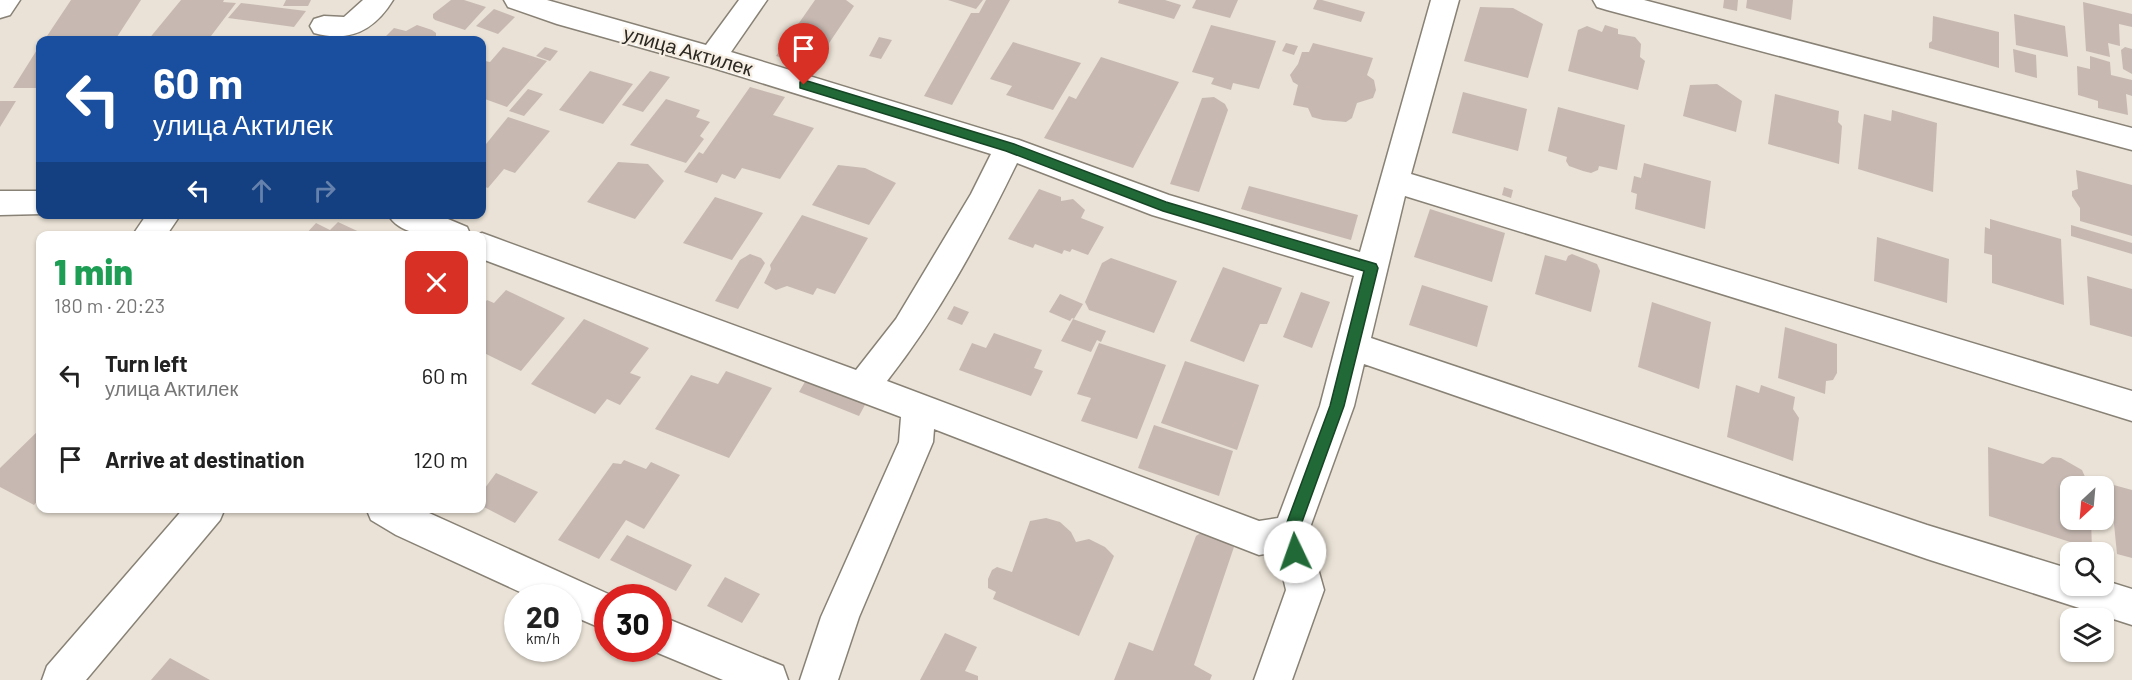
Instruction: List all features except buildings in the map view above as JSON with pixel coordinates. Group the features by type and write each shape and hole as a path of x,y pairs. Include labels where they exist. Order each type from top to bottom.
{"street":[{"path":"0,8 6,0"},
{"path":"320,33 334,0"},
{"path":"320,33 349,27 379,0"},
{"name":"улица Актилек","path":"518,0 567,17 713,57 1010,148 1163,206 1371,268"},
{"path":"713,57 753,0"},
{"path":"1273,680 1305,590 1290,533 1337,406 1394,181 1445,0"},
{"path":"1607,0 2132,139"},
{"path":"862,387 908,329 983,201 1010,148"},
{"path":"1394,181 2132,406"},
{"path":"0,203 36,203"},
{"path":"151,231 162,219"},
{"path":"416,219 444,231"},
{"path":"486,247 920,408 1259,538 1290,533"},
{"path":"1352,346 1927,542 2132,607"},
{"path":"819,680 840,617 916,442 920,408"},
{"path":"61,680 203,513"},
{"path":"392,513 409,524 594,607"},
{"path":"672,640 769,680"}],"route":[{"path":"804,85 1010,148 1163,206 1371,268 1337,406 1290,533 1295,552"}]}
